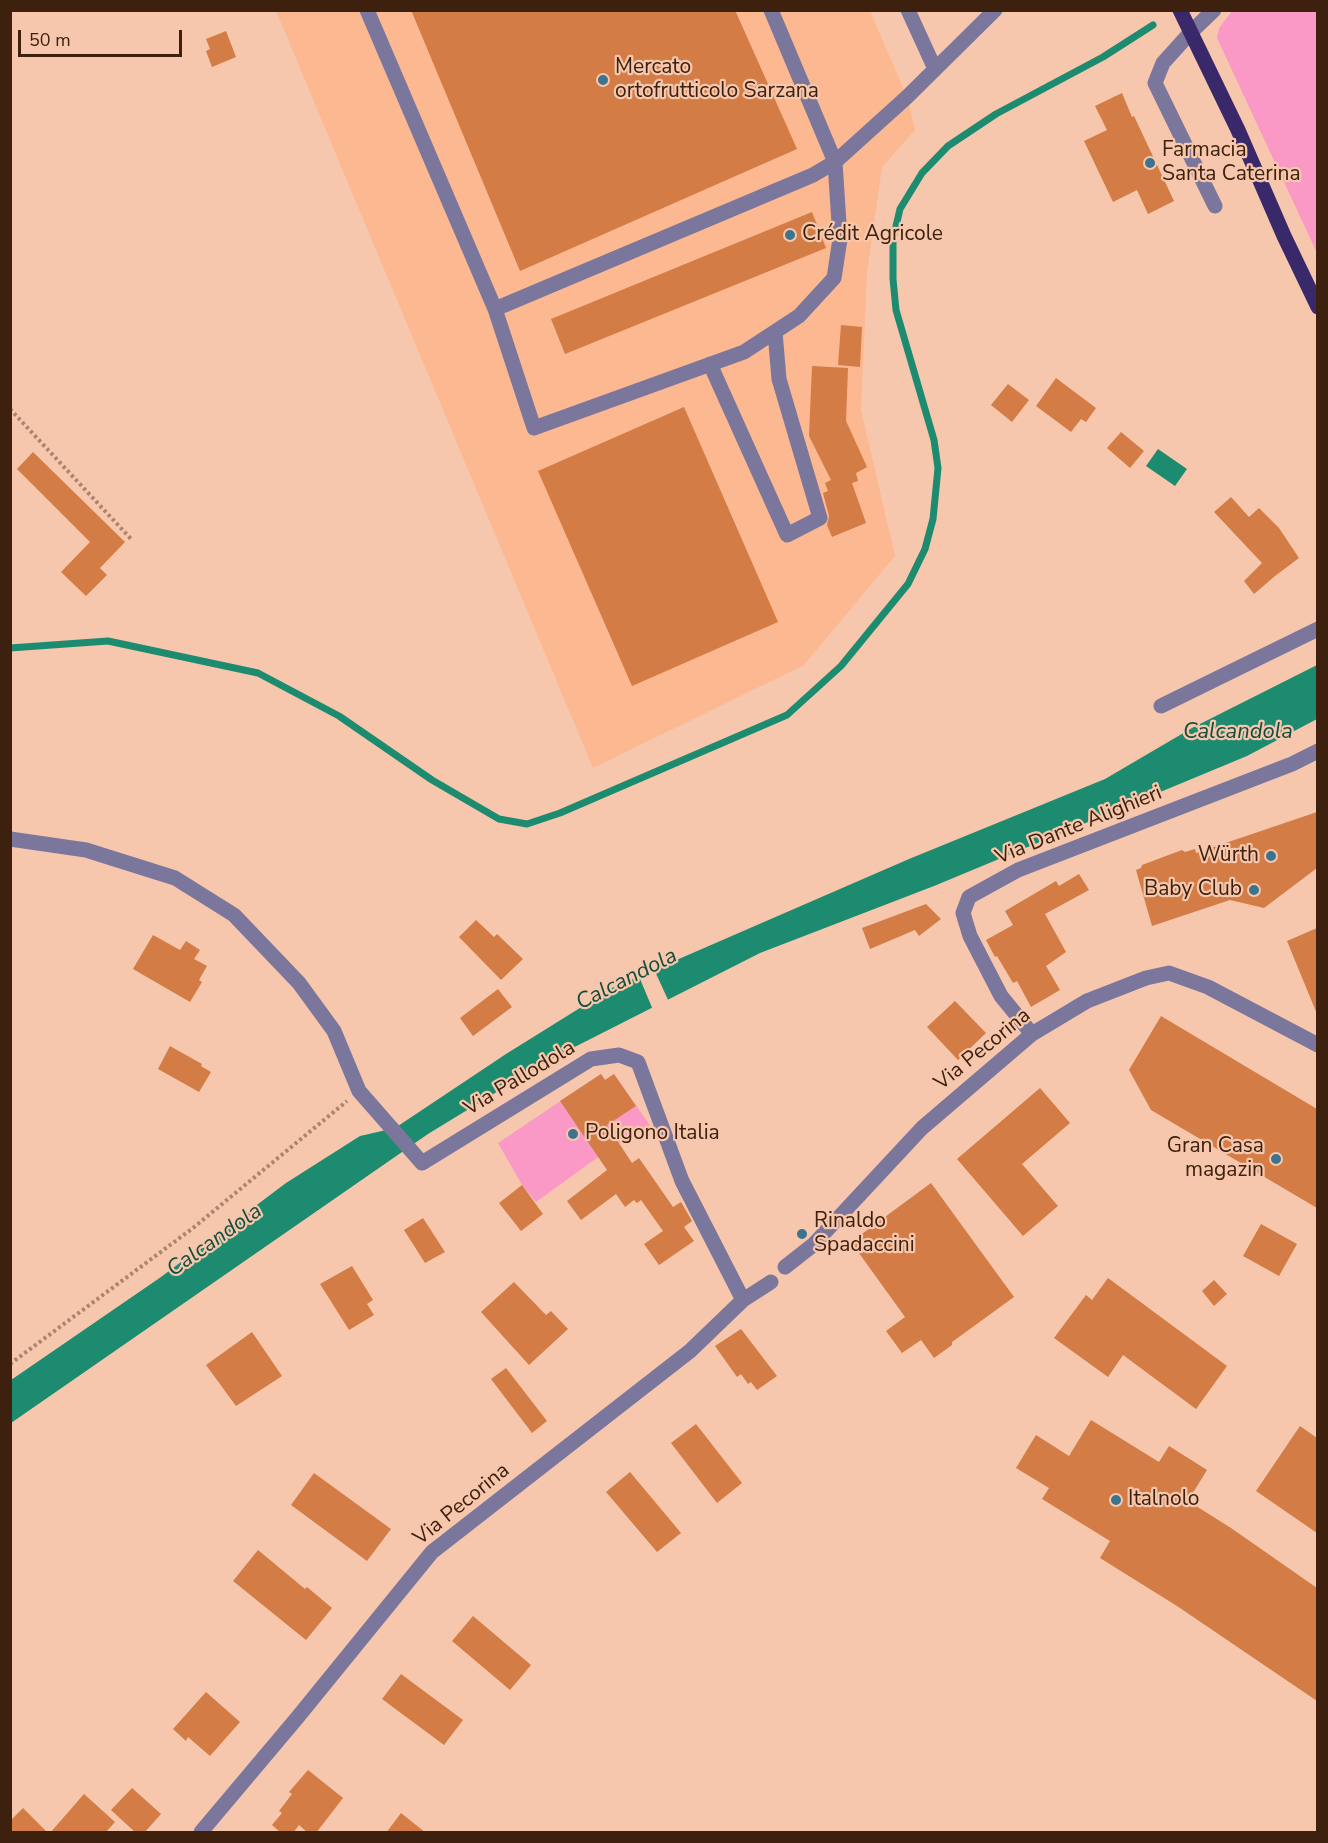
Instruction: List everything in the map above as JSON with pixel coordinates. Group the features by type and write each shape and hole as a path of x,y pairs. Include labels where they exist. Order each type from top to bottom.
{"main road":[{"path":"1180,10 1238,130 1317,307"}],"street":[{"path":"367,10 495,309 534,428 744,352 799,316 834,278 840,239 835,162 771,10"},
{"path":"908,10 935,69"},
{"path":"495,309 813,175 835,162 907,97 995,10"},
{"path":"1214,10 1163,63 1155,83 1215,206"},
{"path":"710,364 787,535 820,518 779,379 775,332"},
{"path":"1161,706 1317,629"},
{"name":"Via Dante Alighieri","path":"1032,1034 1001,996 970,936 963,913 969,897 1018,870 1292,764 1317,751"},
{"path":"10,839 86,850 175,878 234,915 299,983 334,1031 363,1094"},
{"name":"Via Pecorina","path":"786,1267 813,1245 922,1128 1032,1034 1087,1001 1146,978 1169,973 1208,987 1317,1045"},
{"name":"Via Pallodola","path":"363,1094 418,1159 591,1059 619,1055 638,1062 682,1180 743,1300"},
{"name":"Via Pecorina","path":"201,1833 432,1552 690,1351 743,1300 771,1282"}],"path":[{"path":"10,409 132,540"},
{"path":"10,1364 193,1228 363,1094"}],"shaded area":[{"path":"276,11 870,11 907,97 915,130 882,167 867,272 861,410 895,556 804,665 593,768"},
{"path":"1232,11 1317,11 1317,253 1217,38 1219,28"},
{"name":"Poligono Italia","path":"601,1074 605,1080 614,1074 650,1125 598,1157 536,1202 522,1185 498,1143"}],"water":[{"path":"1158,449 1187,469 1175,486 1146,466"},
{"name":"Calcandola","path":"1317,665 1317,719 1247,756 934,886 760,953 549,1060 428,1134 11,1423 11,1380 161,1277 286,1183 360,1136 395,1128 506,1054 612,988 909,859 1105,779 1192,728"}],"pier":[{"path":"653,967 669,1002 653,1010 638,974"}],"building":[{"name":"Mercato ortofrutticolo Sarzana","path":"411,10 735,10 797,149 520,271"},
{"path":"226,31 236,57 212,67 206,51 210,49 206,39"},
{"path":"1122,93 1174,201 1148,214 1137,190 1113,202 1084,141 1107,130 1095,106"},
{"path":"812,212 826,248 565,354 551,319"},
{"path":"841,325 862,327 860,367 838,365"},
{"path":"812,366 848,368 846,421 867,467 856,473 858,481 852,483 866,523 832,537 827,525 829,516 823,493 828,491 825,483 831,480 809,436"},
{"path":"1056,378 1096,408 1086,422 1081,419 1071,432 1036,406"},
{"path":"1008,384 1029,400 1012,422 991,405"},
{"path":"684,407 778,622 632,686 538,471"},
{"path":"1121,432 1144,451 1130,468 1107,448"},
{"path":"33,452 125,542 100,568 107,575 86,596 61,572 90,542 17,469"},
{"path":"1231,497 1249,517 1259,508 1279,528 1299,558 1254,594 1244,581 1262,563 1214,512"},
{"path":"1317,812 1317,868 1264,908 1230,900 1152,926 1136,870 1142,865 1182,850 1185,852 1195,849 1196,853"},
{"path":"1079,874 1089,890 1045,914 1066,952 1046,966 1060,990 1031,1007 1017,981 1013,983 986,940 1013,925 1005,911 1056,881 1059,886"},
{"path":"926,904 941,919 919,936 915,930 870,949 862,928"},
{"path":"476,920 494,937 497,934 523,959 501,980 459,937"},
{"path":"1317,928 1317,1014 1287,941"},
{"path":"153,935 180,950 186,941 200,950 194,959 207,966 199,980 202,982 190,1002 133,969"},
{"path":"498,989 512,1007 473,1036 460,1018"},
{"path":"955,1001 986,1033 958,1060 927,1027"},
{"name":"Gran Casa magazin","path":"1161,1016 1317,1109 1317,1208 1151,1110 1129,1070"},
{"path":"170,1046 202,1064 201,1066 211,1072 199,1092 158,1069"},
{"path":"601,1074 605,1080 614,1074 636,1106 607,1125 632,1163 639,1158 673,1207 681,1202 692,1221 684,1227 694,1241 659,1265 644,1244 663,1231 641,1200 637,1203 634,1200 625,1207 616,1194 581,1220 567,1201 607,1170 560,1101"},
{"path":"1040,1088 1070,1123 1022,1164 1058,1206 1023,1236 957,1159"},
{"path":"931,1183 1014,1297 952,1342 952,1345 934,1358 921,1340 902,1353 886,1331 905,1317 851,1242"},
{"path":"522,1185 543,1214 521,1231 499,1203"},
{"path":"423,1218 445,1252 425,1263 404,1230"},
{"path":"1261,1224 1297,1244 1279,1276 1243,1256"},
{"path":"352,1266 373,1300 367,1304 374,1315 349,1330 320,1284"},
{"path":"1108,1278 1227,1366 1196,1409 1123,1355 1108,1377 1054,1338 1086,1295 1092,1300"},
{"path":"1214,1280 1227,1294 1214,1306 1202,1291"},
{"path":"514,1282 546,1315 551,1311 568,1329 529,1365 481,1312"},
{"path":"741,1329 777,1376 757,1390 751,1382 748,1384 741,1374 737,1377 715,1346"},
{"path":"252,1332 282,1376 236,1406 206,1365"},
{"path":"506,1368 547,1421 532,1433 491,1379"},
{"path":"1091,1420 1159,1462 1169,1446 1207,1470 1188,1501 1317,1588 1317,1701 1177,1606 1100,1558 1110,1541 1042,1499 1049,1488 1016,1468 1036,1435 1069,1456"},
{"path":"696,1424 742,1483 717,1503 671,1443"},
{"path":"1300,1426 1317,1438 1317,1533 1256,1491"},
{"path":"630,1472 681,1533 657,1552 606,1492"},
{"path":"314,1473 391,1529 367,1561 291,1505"},
{"path":"258,1550 332,1608 306,1640 233,1581"},
{"path":"473,1616 531,1665 510,1690 452,1641"},
{"path":"401,1674 463,1720 444,1745 382,1699"},
{"path":"206,1692 240,1722 210,1756 188,1737 186,1741 173,1729"},
{"path":"308,1770 343,1798 316,1833 308,1833 299,1825 293,1833 281,1833 272,1825 282,1813 279,1811 292,1794 289,1792"},
{"path":"132,1788 161,1814 144,1833 136,1833 111,1810"},
{"path":"84,1794 115,1822 105,1833 50,1833"},
{"path":"23,1808 48,1833 10,1833 10,1821"},
{"path":"401,1813 426,1833 386,1833"}],"waterway":[{"path":"10,648 108,641 258,673 339,716 432,780 499,819 527,824 560,813 787,715 841,666 908,584 925,549 933,519 938,468 934,440 896,310 893,239 900,209 922,173 948,146 996,114 1103,57 1153,25"}],"place":[{"name":"Mercato ortofrutticolo Sarzana","path":"603,80"},
{"name":"Farmacia Santa Caterina","path":"1150,163"},
{"name":"Crédit Agricole","path":"790,235"},
{"name":"Würth","path":"1271,856"},
{"name":"Baby Club","path":"1254,890"},
{"name":"Poligono Italia","path":"573,1134"},
{"name":"Gran Casa magazin","path":"1276,1159"},
{"name":"Rinaldo Spadaccini","path":"802,1234"},
{"name":"Italnolo","path":"1116,1500"}]}
